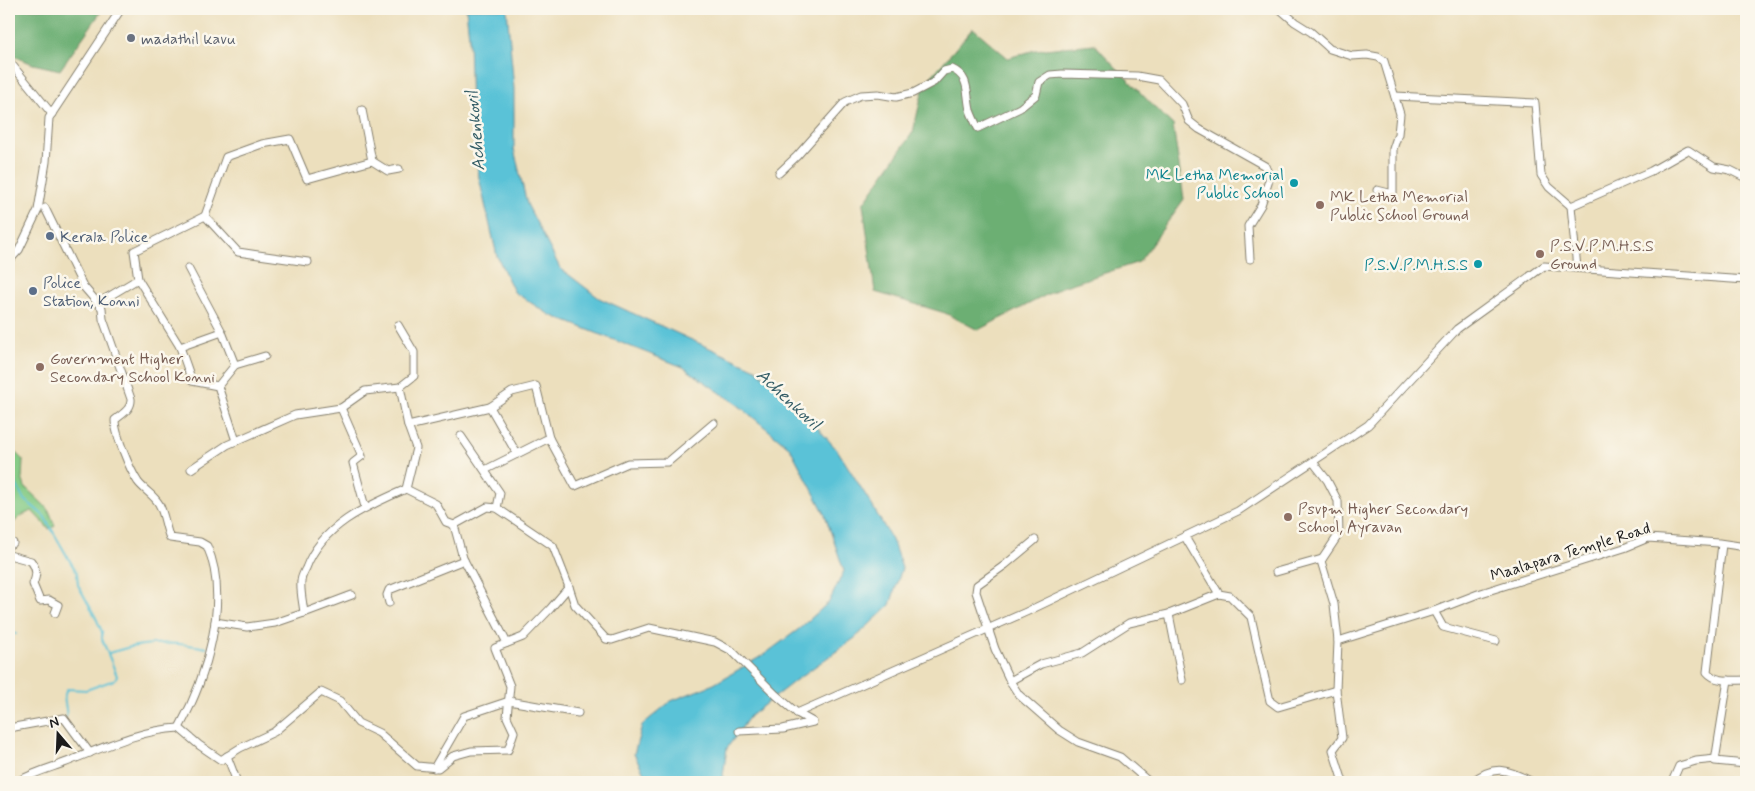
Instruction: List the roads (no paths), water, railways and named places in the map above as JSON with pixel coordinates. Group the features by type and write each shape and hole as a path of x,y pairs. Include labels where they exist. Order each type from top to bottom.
{"street":[{"path":"9,261 18,250 38,210 50,118 121,9"},
{"path":"1280,9 1330,49 1352,56 1367,55 1378,57 1384,61 1400,114 1398,134 1393,149 1393,194 1377,190"},
{"path":"9,61 52,114"},
{"path":"779,173 797,156 845,102 861,95 878,94 896,97 913,93 934,82 944,71 952,68 960,72 966,82 971,112 978,128 1020,108 1036,95 1039,82 1050,75 1137,76 1159,80 1182,104 1189,121 1265,166 1270,177 1261,205 1248,226 1250,259"},
{"path":"1395,96 1535,103 1541,175 1549,187 1571,206 1578,268"},
{"path":"362,110 372,160 388,171 399,168"},
{"path":"218,386 192,381 180,347 138,280 134,252 205,216 226,157 262,144 290,139 308,179 372,160"},
{"path":"1571,206 1651,172 1688,150 1714,167 1730,170 1746,178"},
{"path":"45,208 78,276 102,308 103,318 124,376 131,404 115,420 115,429 139,482 159,504 170,538 200,542 207,546 210,552 216,589 215,622 202,678 190,708 178,728"},
{"path":"205,216 238,252 308,262"},
{"path":"798,713 988,629 1238,511 1368,426 1457,329 1544,266 1746,280"},
{"path":"188,268 222,332 235,364"},
{"path":"98,303 138,280"},
{"path":"191,469 227,445 295,415 341,408 365,391 400,387 414,376 414,352 398,325"},
{"path":"180,347 222,332"},
{"path":"218,386 235,364 265,356"},
{"path":"218,386 236,442"},
{"path":"408,426 490,407 512,392 536,386 549,438 575,486 628,464 668,462 714,423"},
{"path":"400,387 408,426 416,448 406,489"},
{"path":"490,407 517,454"},
{"path":"341,408 362,456 352,463 365,507"},
{"path":"460,436 500,493 497,508"},
{"path":"485,470 549,438"},
{"path":"1313,462 1327,480 1338,501 1339,534 1321,561 1334,604 1338,641 1336,690 1342,738 1333,750 1343,782"},
{"path":"304,613 300,582 311,555 332,530 365,507 406,489"},
{"path":"406,489 436,504 446,522 454,525 487,507 497,508 553,546 575,605 606,639 612,640 649,628 715,642 732,651 776,695 798,713 813,722 783,729 739,731"},
{"path":"454,525 464,560 507,644"},
{"path":"1185,536 1219,594"},
{"name":"Maalapara Temple Road","path":"1338,641 1624,548 1648,538 1746,547"},
{"path":"1035,540 977,585 976,592 988,629 1010,681 1019,695 1059,730 1078,742 1120,757 1149,782"},
{"path":"1722,544 1707,672 1710,677 1746,680"},
{"path":"9,555 32,560 36,568 36,577 33,584 38,597 40,601 49,600 58,605 55,613"},
{"path":"1276,572 1322,559"},
{"path":"389,603 387,595 389,590 464,560"},
{"path":"17,782 43,769 114,744 165,729 178,728 221,760 240,748 274,732 321,692 340,701 358,723 379,732 417,766 438,768 453,756 471,751 508,750 514,732 507,717 510,686 495,648 523,637 569,587"},
{"path":"1010,681 1041,664 1082,653 1130,623 1168,614 1219,594 1230,596 1251,617 1270,701 1278,706 1336,690"},
{"path":"215,622 247,627 275,623 352,595"},
{"path":"1434,610 1443,627 1496,640"},
{"path":"1168,614 1182,680"},
{"path":"1716,759 1728,680"},
{"path":"434,768 464,716 509,701 578,713"},
{"path":"9,728 64,718 90,753"},
{"path":"227,756 237,782"},
{"path":"1672,782 1679,766 1696,761 1716,759 1716,761 1746,764"},
{"path":"1472,782 1486,772 1498,770 1504,770 1528,781"}],"water":[{"name":"Achenkovil","path":"466,9 507,9 514,89 514,149 527,204 560,268 599,298 756,369 802,410 838,451 892,540 902,568 890,605 855,638 750,716 727,748 722,782 649,782 634,754 642,725 671,701 714,684 765,654 799,629 829,602 844,571 824,512 790,448 738,405 683,367 550,315 514,292 497,256 479,178 471,114 469,37"}],"waterway":[{"path":"9,475 12,476 23,498 44,516 77,573 78,585 96,618 102,632 102,639 117,676 114,680 86,690 67,689 65,693 66,717"},
{"path":"9,632 16,634"},
{"path":"109,653 134,646 151,644 207,648"}],"place":[{"name":"madathil kavu","path":"131,38"},
{"name":"MK Letha Memorial Public School","path":"1294,183"},
{"name":"MK Letha Memorial Public School Ground","path":"1320,205"},
{"name":"Kerala Police","path":"50,236"},
{"name":"P.S.V.P.M.H.S.S Ground","path":"1540,254"},
{"name":"P.S.V.P.M.H.S.S","path":"1478,264"},
{"name":"Police Station, Konni","path":"33,291"},
{"name":"Government Higher Secondary School Konni","path":"40,367"},
{"name":"Psvpm Higher Secondary School, Ayravan","path":"1288,517"}]}
